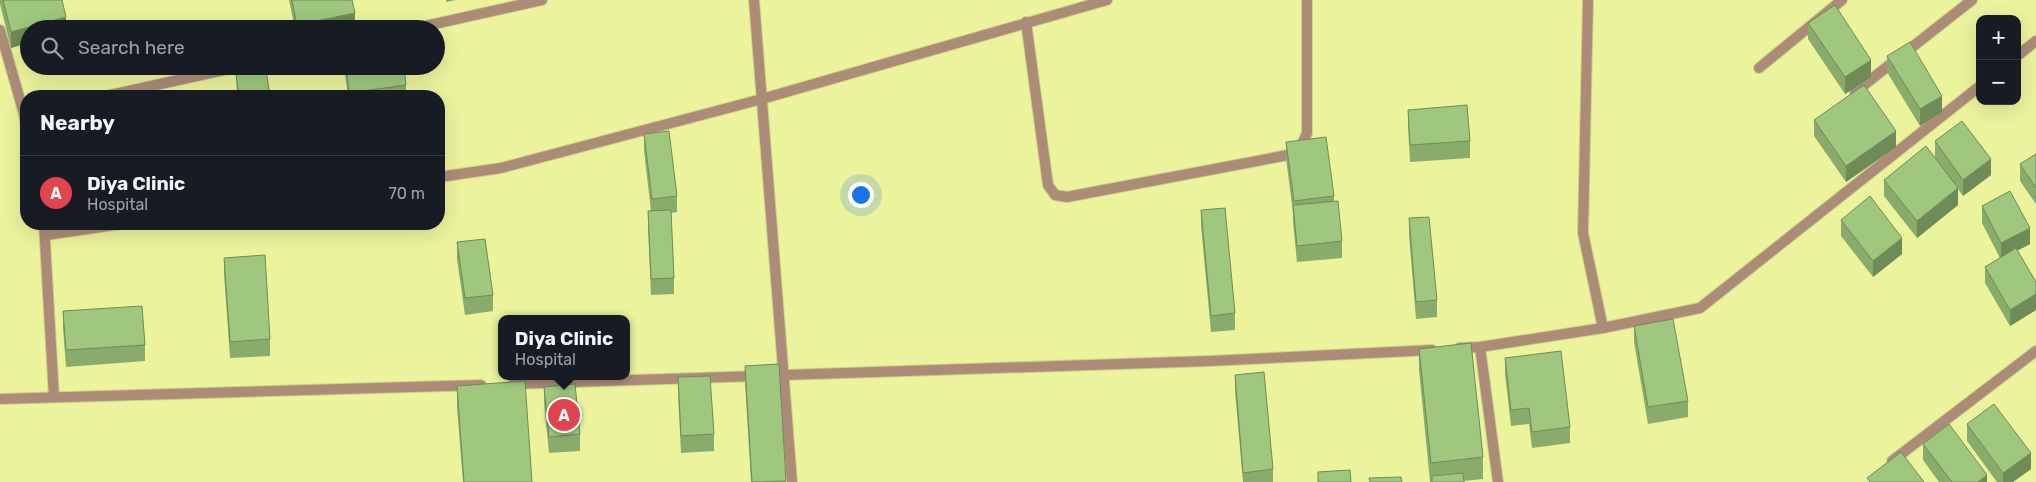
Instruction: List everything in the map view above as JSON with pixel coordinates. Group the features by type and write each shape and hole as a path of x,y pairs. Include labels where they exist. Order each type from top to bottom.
{"street":[{"path":"445,22 542,0"},
{"path":"754,0 792,482"},
{"path":"445,176 501,168 762,99 1107,0"},
{"path":"1026,22 1048,185 1055,195 1067,198 1288,155 1302,144 1308,133 1307,0"},
{"path":"1588,0 1583,233 1603,328"},
{"path":"1759,68 1842,0"},
{"path":"1843,102 1972,0"},
{"path":"0,30 20,97"},
{"path":"2021,53 2036,41"},
{"path":"133,90 201,75"},
{"path":"0,399 785,376 1209,361 1480,347 1603,328 1700,308 1976,89"},
{"path":"45,230 54,397"},
{"path":"46,235 81,230"},
{"path":"1480,347 1498,482"},
{"path":"1880,470 2036,351"}],"building":[{"path":"3,0 62,0 66,17 55,20 20,20 20,30 11,32"},
{"path":"292,0 352,0 355,13 321,20 296,20"},
{"path":"1835,5 1871,60 1845,77 1808,23"},
{"path":"1910,42 1942,96 1920,109 1887,56"},
{"path":"236,75 267,75 269,90 238,90"},
{"path":"347,75 405,75 406,85 370,90 349,90"},
{"path":"1864,85 1896,131 1846,166 1814,120"},
{"path":"1467,105 1470,141 1410,145 1408,110"},
{"path":"1962,121 1991,159 1963,180 1935,141"},
{"path":"669,131 677,196 652,199 644,134"},
{"path":"1326,137 1334,196 1294,201 1286,142"},
{"path":"1926,146 1958,188 1917,221 1884,180"},
{"path":"2036,154 2036,188 2020,164"},
{"path":"2010,191 2030,228 2001,243 1982,206"},
{"path":"1870,196 1902,238 1873,261 1841,220"},
{"path":"1338,201 1342,241 1297,246 1293,205"},
{"path":"1225,208 1235,313 1211,316 1201,210"},
{"path":"671,210 674,278 651,279 648,211"},
{"path":"1429,217 1437,300 1416,302 1409,218"},
{"path":"485,239 493,295 465,298 457,242"},
{"path":"2016,248 2036,282 2036,294 2010,310 1985,267"},
{"path":"265,255 270,339 230,342 224,258"},
{"path":"142,306 145,345 66,350 63,311"},
{"path":"1673,319 1688,401 1648,407 1634,326"},
{"path":"1471,343 1483,457 1431,463 1419,349"},
{"path":"1561,351 1570,427 1532,432 1529,408 1511,410 1505,358"},
{"path":"779,364 786,481 752,482 745,366"},
{"path":"1264,372 1273,469 1243,473 1235,375"},
{"path":"710,376 714,434 681,436 678,377"},
{"path":"525,381 532,482 464,482 457,386"},
{"path":"575,384 580,434 549,437 544,387"},
{"path":"1994,404 2031,453 2003,473 1967,424"},
{"path":"1949,424 1987,475 1978,482 1952,482 1923,444"},
{"path":"1901,452 1924,482 1870,482 1867,478"},
{"path":"1350,470 1351,482 1318,482 1318,472"},
{"path":"1463,473 1464,482 1432,482 1432,476"},
{"path":"1401,477 1402,482 1370,482 1369,478"}],"place":[{"name":"Diya Clinic","path":"564,415"}]}
